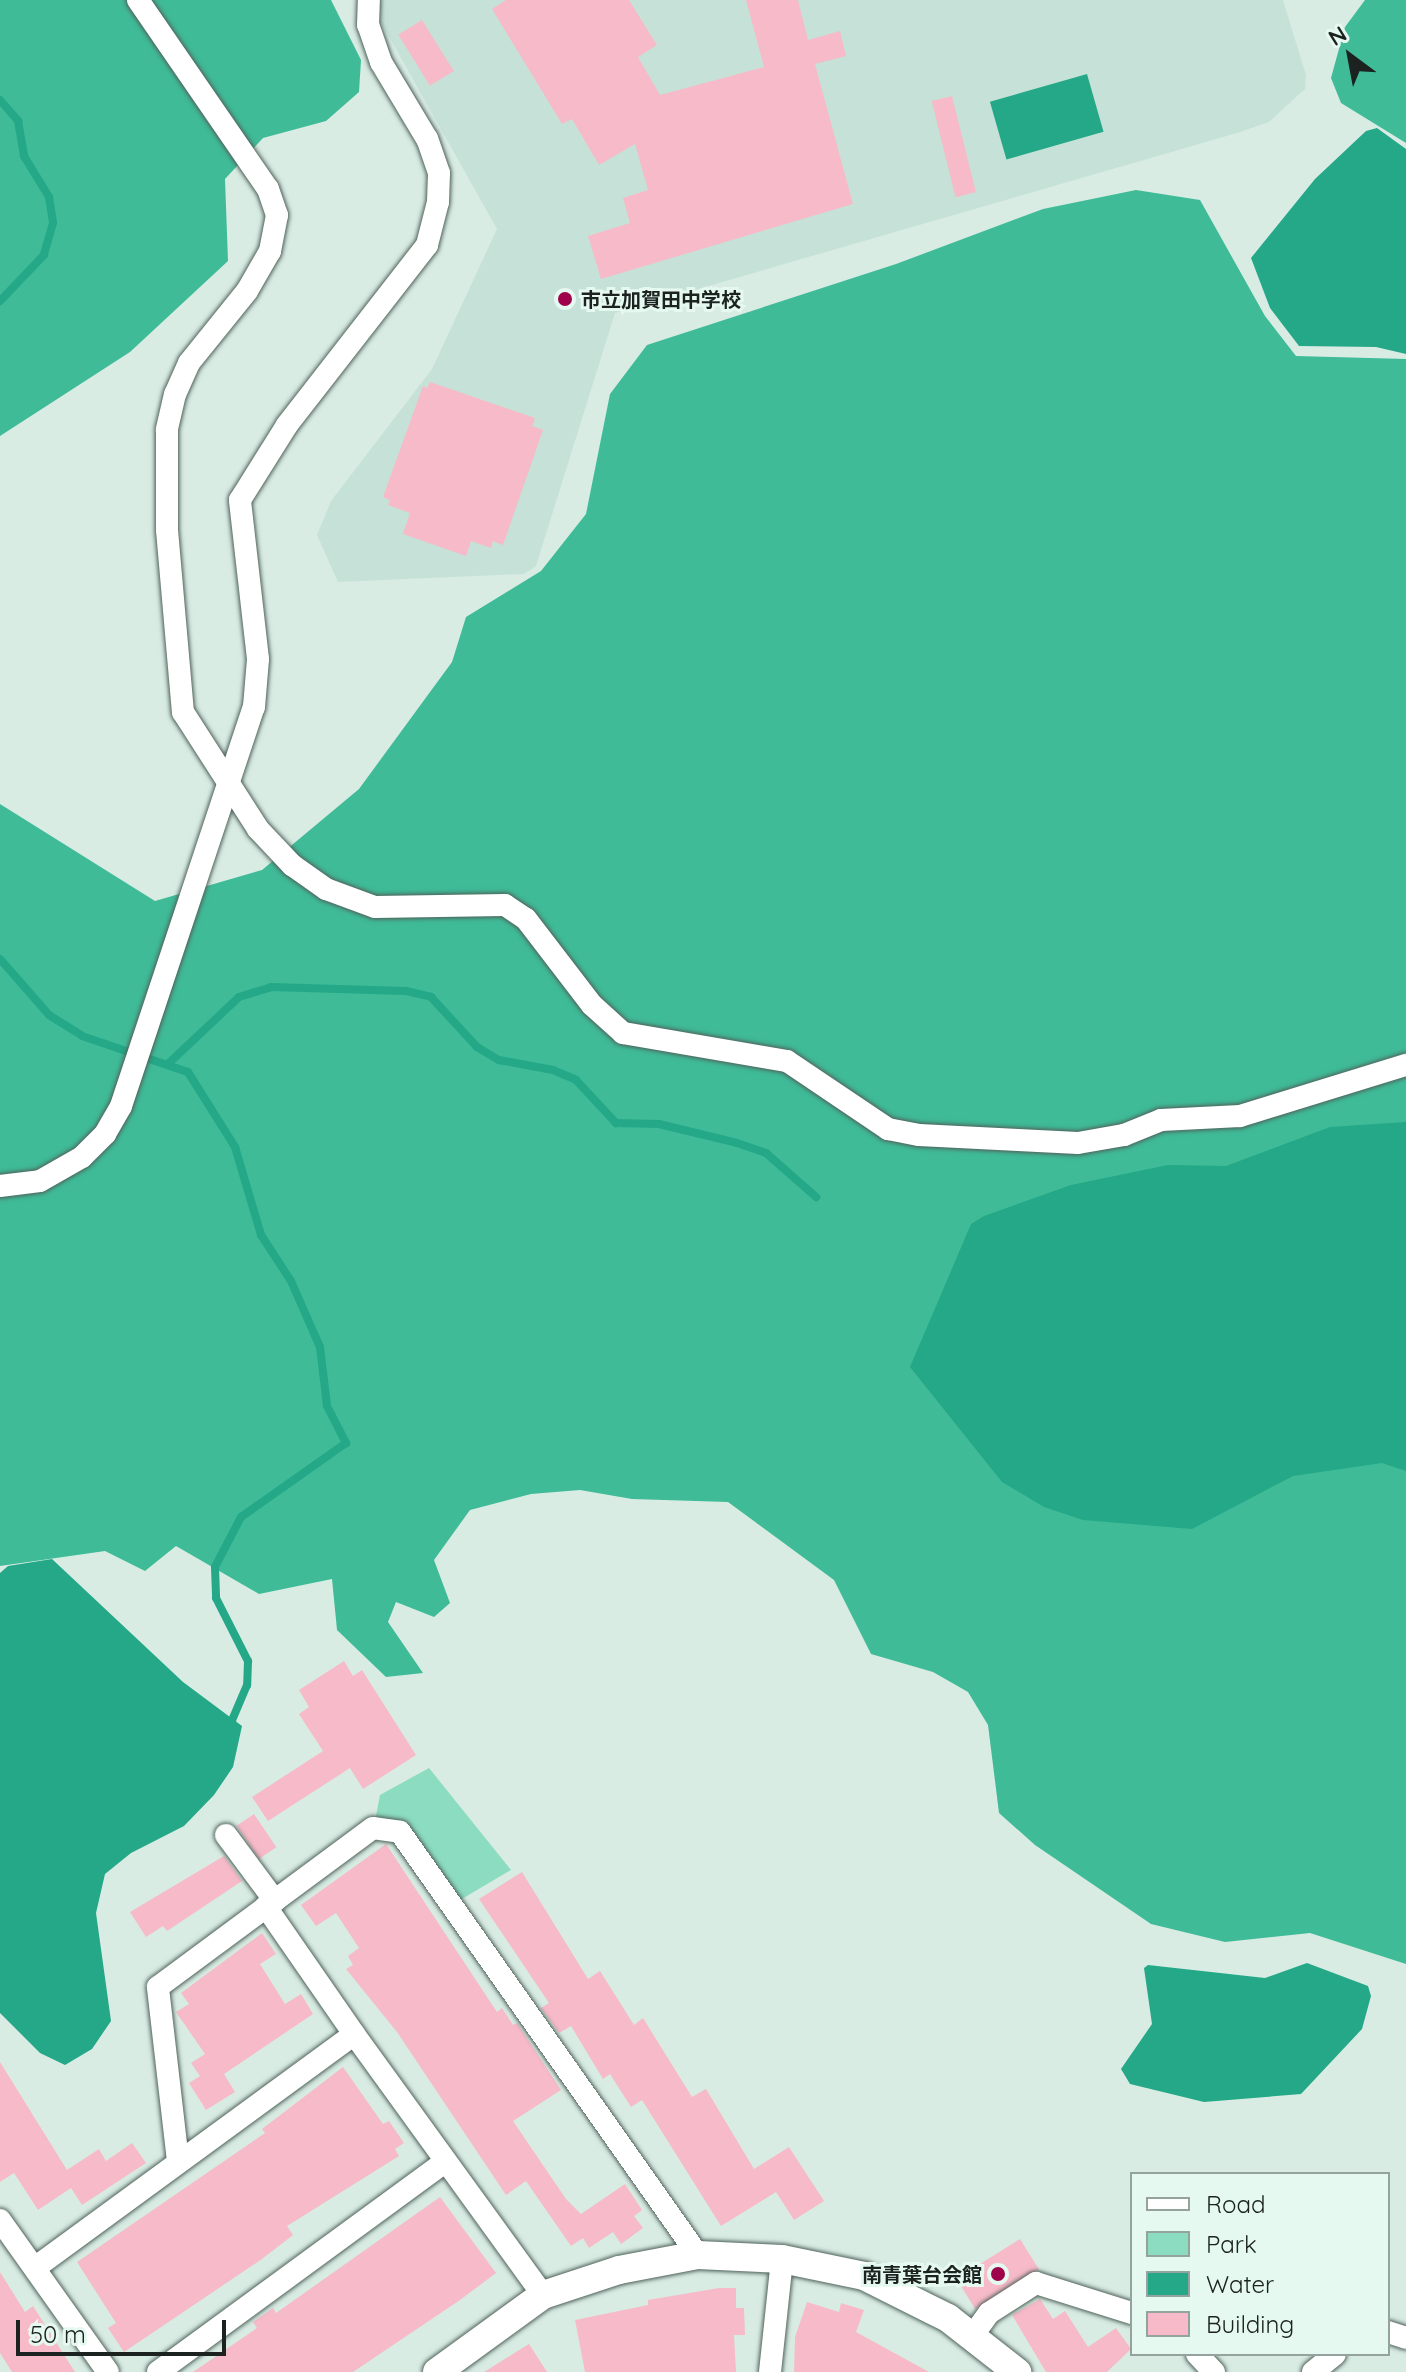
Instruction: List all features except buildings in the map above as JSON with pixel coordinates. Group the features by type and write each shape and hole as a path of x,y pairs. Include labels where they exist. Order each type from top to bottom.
{"street":[{"path":"138,0 268,189 277,215 270,251 247,291 189,363 167,430 167,530 183,712 258,829 292,865 326,889 375,907 505,905 526,919 592,1005 623,1033 787,1061 888,1129 964,1139 1078,1143 1124,1135 1161,1120 1240,1116 1406,1065"},
{"path":"0,1186 40,1181 82,1157 105,1134 133,1073 214,821 231,785 254,707 258,659 240,500 287,425 427,245 438,202 439,173 431,150 381,62 368,25 369,0"},
{"path":"178,2161 158,1987 373,1828 400,1832 698,2255"},
{"path":"226,1835 354,2034 543,2295"},
{"path":"36,2267 354,2034"},
{"path":"158,2372 445,2162"},
{"path":"0,2220 108,2372"},
{"path":"437,2372 543,2295 619,2270 698,2255 782,2259 864,2276 912,2296 973,2335 1017,2372"},
{"path":"770,2372 782,2259"},
{"path":"973,2335 989,2313 1036,2283 1130,2312"},
{"path":"1199,2356 1214,2372"},
{"path":"1313,2372 1333,2356"}],"shaded area":[{"path":"0,0 331,0 361,60 359,92 326,121 263,138 225,179 228,261 130,352 0,436"},
{"name":"市立加賀田中学校","path":"377,0 1283,0 1306,75 1305,89 1269,122 1237,133 615,313 536,566 524,574 338,582 317,535 331,501 432,369 497,229 379,19"},
{"path":"1365,0 1406,0 1406,143 1341,103 1331,78 1345,27"},
{"path":"1136,190 1200,200 1265,316 1296,356 1406,359 1406,1964 1310,1933 1225,1942 1151,1924 1035,1845 999,1813 988,1725 968,1692 933,1672 871,1654 834,1580 728,1502 632,1499 580,1490 531,1494 470,1510 434,1560 450,1603 434,1617 396,1602 388,1622 423,1673 386,1677 337,1630 332,1579 259,1594 176,1546 145,1571 105,1551 0,1566 0,804 155,901 262,870 359,789 452,662 466,617 541,571 586,514 610,394 647,345 896,264 1043,209"}],"green space":[{"path":"429,1768 511,1870 455,1903 375,1821 380,1795"}],"water":[{"path":"1087,74 1104,132 1006,160 990,102"},
{"path":"1377,128 1406,149 1406,354 1376,347 1299,346 1270,308 1251,258 1315,179 1366,131"},
{"path":"1406,1122 1406,1471 1382,1463 1293,1476 1192,1529 1083,1520 1044,1507 1002,1482 910,1367 971,1224 984,1216 1071,1185 1168,1165 1226,1166 1330,1127"},
{"path":"52,1559 183,1682 242,1726 233,1767 214,1795 184,1826 131,1853 105,1874 96,1913 111,2021 92,2049 65,2065 40,2053 0,2013 0,1573 8,1566"},
{"path":"1307,1963 1368,1986 1371,1996 1362,2029 1301,2094 1204,2102 1130,2084 1121,2069 1152,2024 1144,1968 1148,1965 1265,1978"}],"waterway":[{"path":"0,100 18,121 24,156 49,197 53,223 44,255 0,301"},
{"path":"0,959 49,1015 82,1036 188,1072 235,1147 261,1235 291,1281 320,1347 327,1406 346,1443 241,1517 215,1567 216,1598 248,1661 247,1685 232,1721 224,1726"},
{"path":"169,1063 239,997 271,987 406,991 431,997 477,1047 499,1060 553,1070 576,1080 616,1123 659,1124 766,1153 816,1197"}],"place":[{"name":"市立加賀田中学校","path":"565,299"},
{"name":"南青葉台会館","path":"998,2274"}]}
